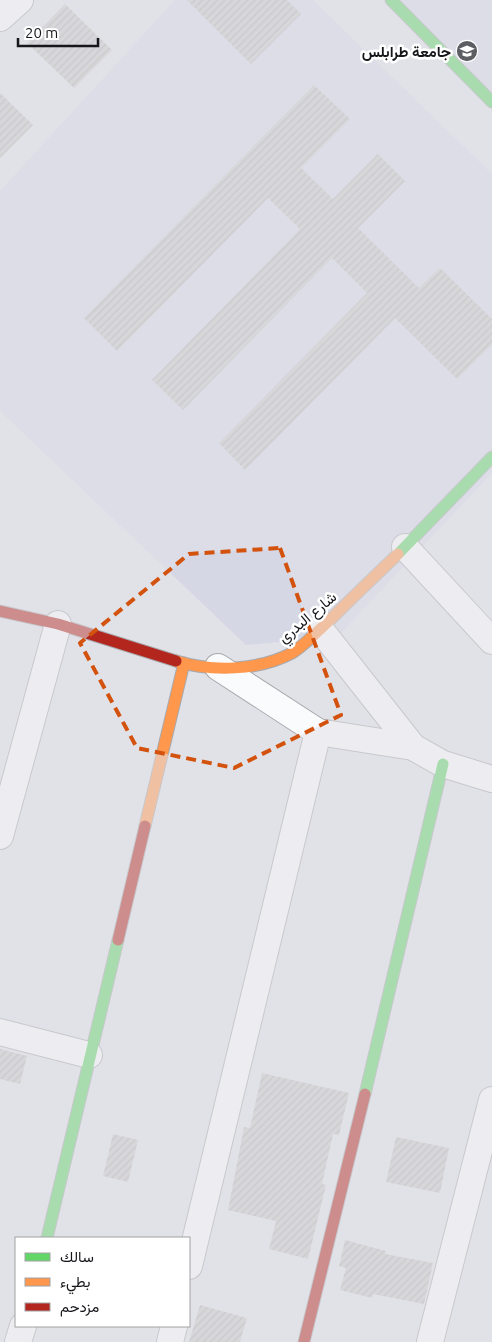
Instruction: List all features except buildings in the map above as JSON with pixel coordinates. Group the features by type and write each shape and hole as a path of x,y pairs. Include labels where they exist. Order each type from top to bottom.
{"street":[{"path":"0,18 20,0"},
{"path":"391,0 492,102"},
{"name":"شارع البدري","path":"0,611 58,624 184,663 218,667 246,667 268,663 293,652 320,629 489,464"},
{"path":"405,547 492,641"},
{"path":"0,836 58,624"},
{"path":"320,629 413,747"},
{"path":"47,1237 89,1055 184,663"},
{"path":"218,667 318,732 413,747 443,764 492,779"},
{"path":"190,1262 318,732"},
{"path":"304,1342 443,764"},
{"path":"0,1032 89,1055"},
{"path":"430,1342 492,1100"},
{"path":"18,1342 23,1327"},
{"path":"170,1342 174,1327"}],"highlighted area":[{"path":"280,548 341,715 234,768 137,748 80,643 189,554"}],"shaded area":[{"path":"175,0 313,0 492,174 492,473 337,637 246,645 0,411 0,191"},
{"name":"جامعة طرابلس","path":"391,0 492,0 492,102"}],"traffic: fast":[{"path":"391,0 492,102"},
{"path":"398,554 492,457"},
{"path":"365,1094 443,764"},
{"path":"47,1237 118,940"}],"traffic: slow":[{"path":"176,661 205,667 235,668 265,663 292,653 313,636 398,554"},
{"path":"145,826 184,663"}],"traffic: jam":[{"path":"0,611 58,624 176,661"},
{"path":"118,940 145,826"},
{"path":"304,1342 365,1094"}],"place":[{"name":"جامعة طرابلس","path":"467,51"}]}
